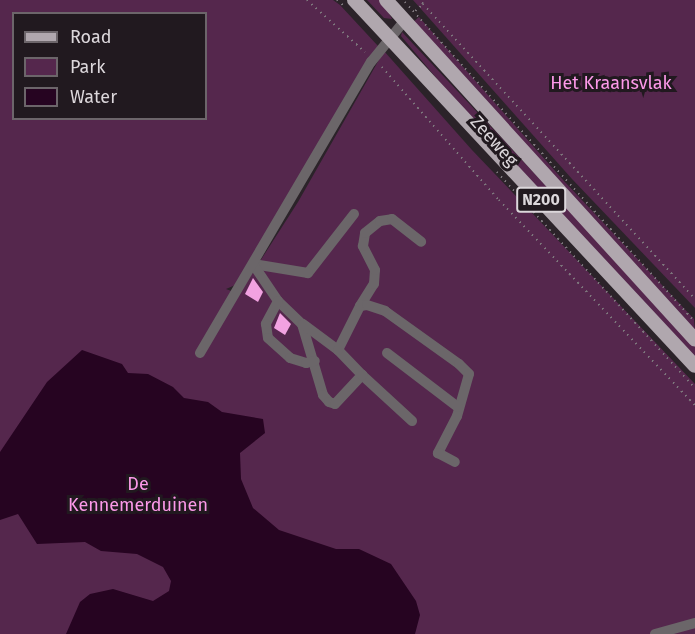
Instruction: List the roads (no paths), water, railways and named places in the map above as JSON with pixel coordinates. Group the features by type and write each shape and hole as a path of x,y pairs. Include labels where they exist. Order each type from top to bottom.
{"main road":[{"name":"Zeeweg","path":"387,0 410,16 695,340"},
{"name":"Zeeweg","path":"351,6 391,36 695,366"}],"lane":[{"path":"200,353 373,59 410,16"},
{"path":"253,264 308,273 354,214"},
{"path":"338,350 374,284 375,270 363,246 365,233 380,221 392,219 421,243"},
{"path":"253,264 278,301 302,324 338,350 412,421"},
{"path":"278,301 266,324 268,338 290,358 306,363 315,361"},
{"path":"360,306 385,312 469,374 458,407 438,453 455,462"},
{"path":"302,324 315,361 323,395 335,404 362,375"},
{"path":"387,353 458,407"},
{"path":"662,633 695,623"}],"water":[{"path":"82,350 122,364 128,373 148,374 173,387 184,398 208,402 222,412 263,419 265,433 240,453 241,479 253,508 279,530 336,549 359,549 391,564 416,601 420,615 415,634 66,634 80,602 90,594 113,589 153,601 169,591 171,581 163,567 137,554 101,551 85,542 37,544 18,514 0,520 0,452 47,382"}],"park label":[{"name":"Het Kraansvlak","path":"611,83"},
{"name":"De Kennemerduinen","path":"138,495"}]}
